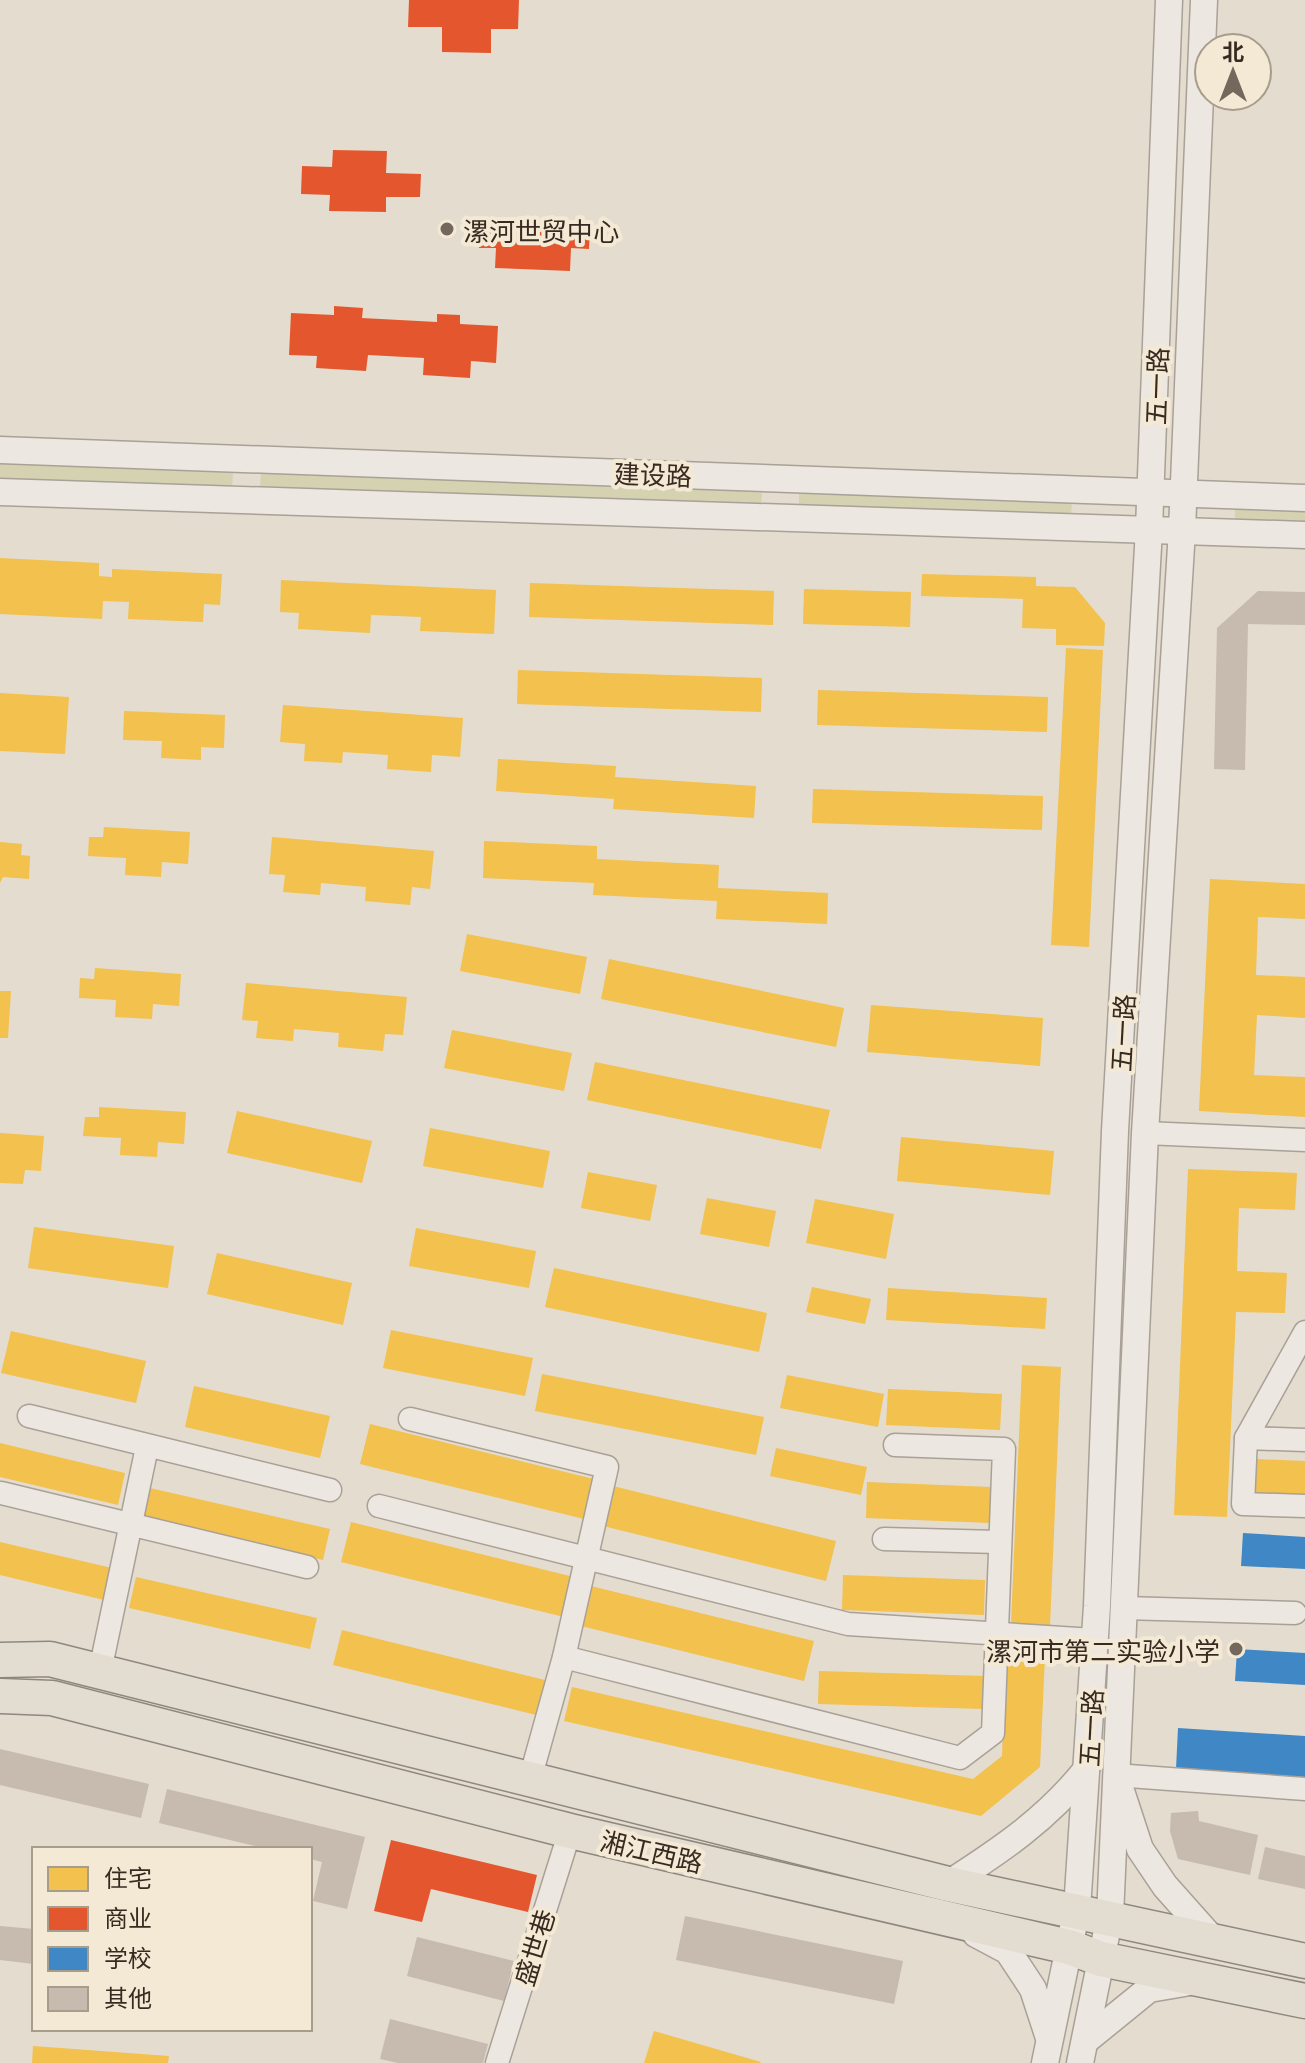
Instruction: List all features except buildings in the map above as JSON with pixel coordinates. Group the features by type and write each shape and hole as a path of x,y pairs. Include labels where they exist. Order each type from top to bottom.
{"main road":[{"path":"0,1647 50,1659"},
{"name":"湘江西路","path":"0,1660 50,1659 948,1884 1110,1916 1305,1961"},
{"name":"湘江西路","path":"0,1696 52,1698 570,1831 1069,1947 1101,1959 1305,2001"}],"street":[{"name":"五一路","path":"1047,2052 1077,1909 1094,1640 1115,1131 1151,490 1169,0"},
{"name":"五一路","path":"1082,2052 1110,1916 1145,1133 1182,530 1204,0"},
{"name":"建设路","path":"0,450 1305,498"},
{"path":"247,500 248,459"},
{"path":"779,478 779,517"},
{"name":"建设路","path":"0,492 1305,535"},
{"path":"1115,1131 1305,1140"},
{"path":"1304,1339 1246,1438 1243,1504 1305,1506"},
{"path":"29,1416 330,1490"},
{"path":"410,1419 607,1467 564,1657 530,1779"},
{"path":"1246,1438 1305,1440"},
{"path":"564,1657 960,1758 993,1733 994,1633 1004,1449 895,1445"},
{"path":"100,1671 147,1447"},
{"path":"1,1493 307,1567"},
{"path":"379,1506 848,1624 1094,1640"},
{"path":"884,1539 998,1542"},
{"path":"1124,1608 1295,1613"},
{"path":"948,1884 1017,1840 1058,1805 1086,1770"},
{"path":"1214,1941 1165,1886 1140,1849 1115,1775 1305,1789"},
{"name":"盛世巷","path":"497,2063 570,1831"},
{"path":"956,1922 1008,1951 1033,1989 1047,2052"},
{"path":"1082,2052 1149,1989 1209,1979"}],"shaded area":[{"path":"0,463 233,471 232,488 0,479"},
{"path":"261,472 762,491 761,507 260,488"},
{"path":"799,492 1072,500 1071,517 799,508"},
{"path":"1235,507 1305,510 1305,524 1235,521"}],"place":[{"name":"漯河世贸中心","path":"447,229"},
{"name":"漯河市第二实验小学","path":"1236,1649"}]}
